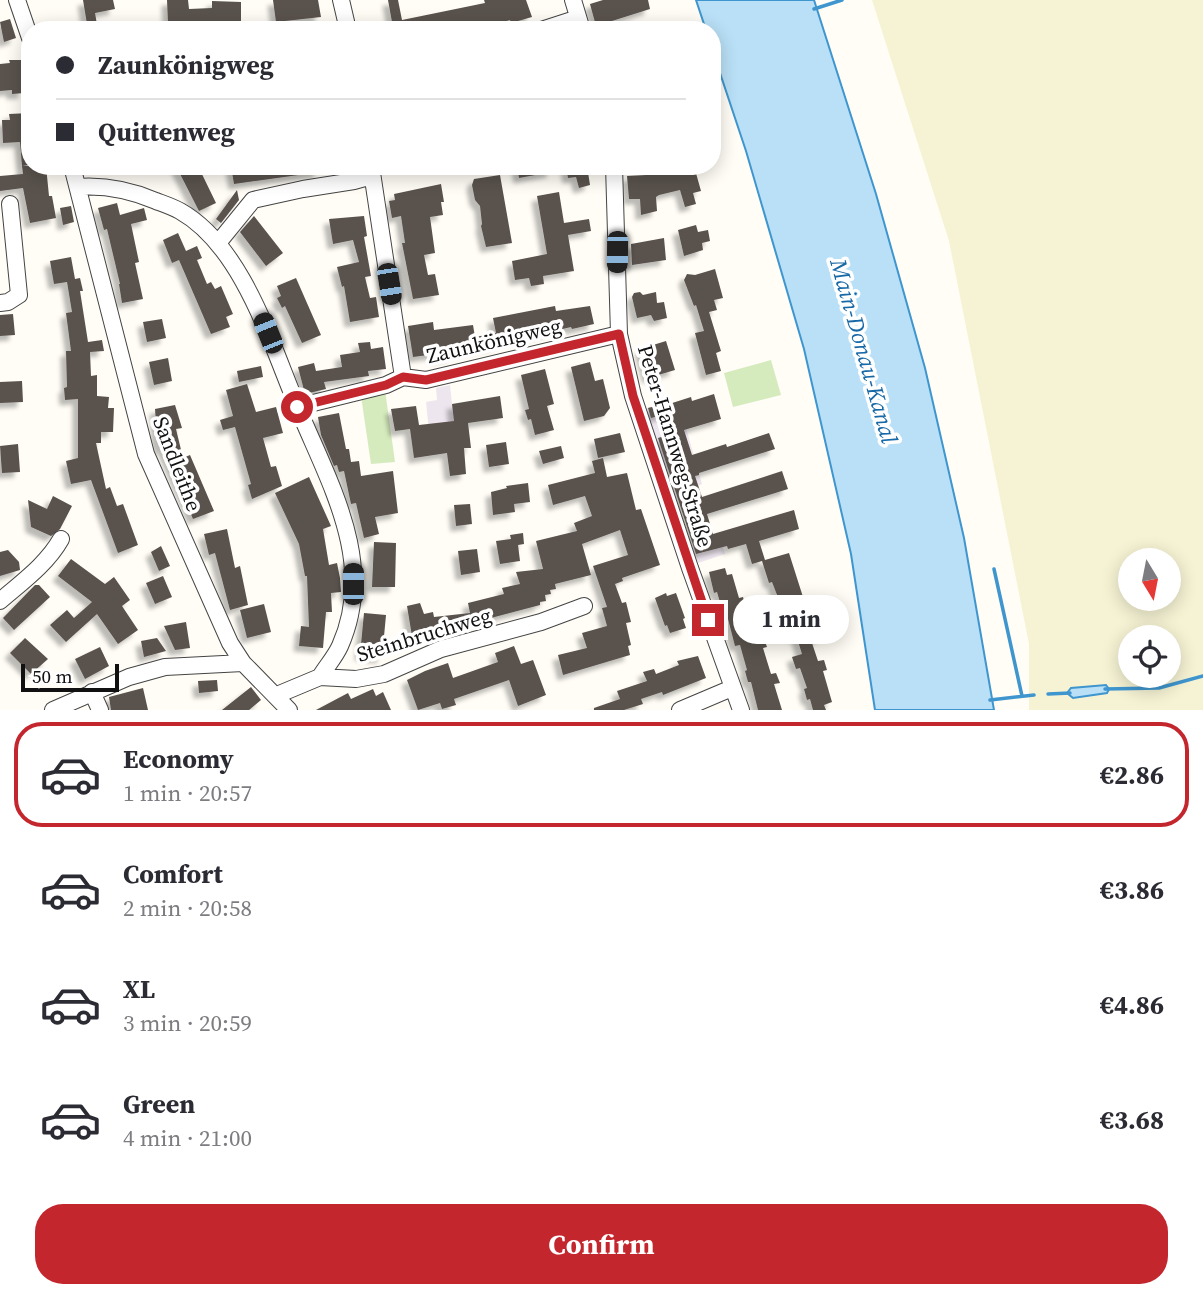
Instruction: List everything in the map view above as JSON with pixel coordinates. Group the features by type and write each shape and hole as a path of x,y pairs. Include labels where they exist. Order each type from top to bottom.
{"street":[{"path":"17,0 24,21"},
{"path":"341,0 346,21"},
{"path":"573,0 579,21"},
{"name":"Sandleithe","path":"75,175 146,454 230,643 243,663 289,710"},
{"path":"218,243 253,200 355,175"},
{"path":"372,175 403,377"},
{"name":"Peter-Hannweg-Straße","path":"614,175 619,334 633,396 741,710"},
{"path":"78,187 97,186 132,191 181,212 218,243 242,278 260,314 297,407 337,495 351,542 352,606 340,646 320,677"},
{"path":"0,303 8,303 19,295 10,204"},
{"name":"Zaunkönigweg","path":"297,407 386,385 403,377 426,380 619,334"},
{"path":"0,601 37,569 61,538"},
{"name":"Steinbruchweg","path":"277,695 320,677 356,679 384,674 441,649 541,622 583,606"},
{"path":"53,710 129,677 165,667 243,663"},
{"path":"680,710 732,688"},
{"path":"92,692 100,710"}],"shaded area":[{"path":"872,0 1203,0 1203,710 1029,710 1029,644 949,241"},
{"path":"450,385 452,404 464,419 430,441 426,402 437,400 436,388"},
{"path":"663,403 672,432 686,428 702,484 698,486 714,538 720,537 725,554 698,563 679,499 644,409"}],"green space":[{"path":"771,360 781,395 733,407 724,373"},
{"path":"385,390 395,462 371,464 361,396"}],"water":[{"name":"Main-Donau-Kanal","path":"696,0 814,0 876,194 925,368 964,538 994,710 875,710 851,554 804,349 746,151 721,76 721,21 703,21"},
{"path":"1106,685 1109,689 1107,693 1073,698 1067,693 1071,688"}],"building":[{"path":"83,0 113,0 115,9 95,13 96,21 86,21"},
{"path":"167,0 188,0 189,9 212,8 212,1 241,2 241,21 168,21"},
{"path":"273,0 318,0 321,17 276,21"},
{"path":"388,0 398,0 402,20 485,3 484,0 526,0 532,17 518,21 392,21"},
{"path":"603,0 648,0 650,9 612,21 595,21 590,4"},
{"path":"10,19 16,38 4,42 0,22"},
{"path":"9,60 21,60 21,93 12,94 12,90 0,91 0,64 10,63"},
{"path":"21,113 21,154 20,142 3,143 2,120 10,120 9,114"},
{"path":"47,175 49,196 52,196 56,218 30,223 23,188 0,191 0,176"},
{"path":"181,175 202,175 216,203 199,211"},
{"path":"232,175 298,175 234,184"},
{"path":"500,175 512,243 486,247 480,206 475,200 472,185 474,179"},
{"path":"568,175 588,175 590,185 579,188 576,177 568,178"},
{"path":"697,175 701,191 693,193 696,204 685,207 680,190 659,195 656,197 657,211 641,215 640,199 629,199 627,176"},
{"path":"441,184 443,215 430,217 435,253 424,255 428,275 435,274 439,295 413,299 402,243 405,243 401,216 392,218 389,201 395,200 394,194"},
{"path":"237,190 239,200 221,223 216,219"},
{"path":"559,192 564,223 589,219 591,231 568,235 574,271 543,276 544,284 531,286 529,278 515,280 512,261 547,254 537,196"},
{"path":"117,203 120,215 144,208 147,220 131,224 139,262 135,263 143,299 122,303 107,229 104,230 98,208"},
{"path":"71,206 74,222 63,225 60,208"},
{"path":"254,216 283,253 266,266 240,232"},
{"path":"364,216 367,236 364,237 371,276 365,277 370,298 376,297 379,317 350,322 344,286 342,287 337,267 359,262 353,240 333,244 329,219"},
{"path":"696,225 698,232 708,230 710,241 702,243 703,250 684,256 678,230"},
{"path":"178,233 186,251 197,246 202,258 197,260 207,284 211,282 215,289 221,286 233,314 226,317 230,327 211,334 179,260 172,263 163,240"},
{"path":"664,238 666,260 632,265 631,244"},
{"path":"71,257 75,279 80,278 83,291 80,291 88,342 102,340 104,351 90,352 91,376 97,375 97,396 109,397 108,408 114,408 113,432 101,432 101,443 96,443 106,489 110,487 117,506 123,504 138,545 118,553 91,480 71,484 66,461 78,458 78,399 65,400 64,388 67,387 66,351 71,351 66,313 72,312 67,282 54,284 50,261"},
{"path":"715,269 723,298 714,300 717,310 709,312 721,351 716,353 721,371 706,375 695,333 704,331 684,280 687,274 695,275"},
{"path":"296,278 321,335 302,343 285,306 282,308 277,298 281,296 277,286"},
{"path":"640,292 643,295 656,292 657,303 664,302 667,318 654,321 651,315 637,318 632,297 634,293"},
{"path":"555,306 556,311 590,306 594,324 523,338 522,335 497,340 498,345 452,353 452,356 436,359 436,354 413,357 408,326 433,322 434,330 473,325 475,337 496,333 493,318"},
{"path":"13,314 15,335 0,336 0,315"},
{"path":"162,319 166,338 147,342 143,322"},
{"path":"666,341 675,370 648,378 640,349"},
{"path":"370,342 371,349 383,347 386,369 368,371 369,376 324,382 326,389 305,394 298,367 314,363 316,371 342,367 340,355 360,352 358,343"},
{"path":"168,358 172,381 154,385 149,362"},
{"path":"590,362 595,381 603,379 610,408 604,416 584,421 571,367"},
{"path":"261,366 263,377 239,382 237,371"},
{"path":"545,369 554,404 547,406 554,430 535,435 531,419 528,420 525,410 529,409 521,375"},
{"path":"22,381 23,402 0,403 0,382"},
{"path":"247,384 256,412 276,407 283,433 263,438 271,467 276,466 282,486 252,499 248,485 251,484 235,427 223,430 220,420 233,416 226,390"},
{"path":"714,394 721,419 684,430 692,455 769,433 775,449 699,473 695,476 702,497 782,471 788,489 707,514 713,534 794,510 799,529 759,541 765,560 789,553 803,597 808,595 812,605 807,607 814,628 819,626 822,637 811,640 818,661 824,660 827,670 823,671 832,702 824,705 826,710 813,710 810,699 807,700 804,689 807,688 800,668 796,669 792,657 802,654 796,635 791,636 788,624 791,623 785,604 781,605 772,582 769,583 762,561 752,564 746,544 696,554 658,438 674,433 666,405 691,397 692,401"},
{"path":"500,396 503,418 468,423 471,448 464,448 466,474 450,476 447,453 414,458 410,429 395,431 391,409 416,406 419,425 454,421 452,404"},
{"path":"663,404 666,414 651,418 648,408"},
{"path":"175,405 182,428 176,429 183,458 190,455 214,511 193,519 157,437 155,409"},
{"path":"339,413 346,449 349,449 351,462 359,461 361,476 393,471 398,513 375,517 379,534 364,538 356,503 351,504 344,471 339,472 337,465 334,466 321,435 318,417"},
{"path":"620,433 625,452 598,458 594,439"},
{"path":"506,442 509,464 489,467 486,445"},
{"path":"18,444 20,472 2,473 0,446"},
{"path":"561,446 564,458 543,464 539,451"},
{"path":"603,458 607,477 627,473 636,510 641,509 660,565 622,578 623,581 615,584 622,603 626,602 631,622 626,623 631,645 628,646 630,655 563,675 558,655 587,648 582,633 607,626 602,608 607,607 593,566 628,555 620,530 582,544 591,575 555,584 556,589 545,595 546,601 540,602 540,605 472,623 472,627 464,629 412,636 407,606 420,603 424,614 433,612 434,617 470,613 468,603 504,594 502,588 520,584 516,572 543,569 536,541 577,531 574,523 592,516 585,496 553,505 548,485 595,473 592,461"},
{"path":"309,477 331,526 323,529 329,565 337,563 340,578 341,592 331,593 332,612 326,612 323,648 299,646 301,626 309,627 307,576 299,544 275,493"},
{"path":"528,483 530,502 514,504 515,512 493,515 491,492 507,488 506,486"},
{"path":"53,496 72,506 60,529 51,536 31,527 28,500 47,509"},
{"path":"470,504 472,524 456,526 454,505"},
{"path":"227,529 235,568 240,566 248,605 230,610 215,553 209,555 204,534"},
{"path":"523,533 524,544 518,545 520,561 500,564 496,541 511,539 510,535"},
{"path":"374,542 396,543 395,587 372,587"},
{"path":"161,546 170,566 159,571 151,552"},
{"path":"477,549 480,572 461,575 458,551"},
{"path":"8,550 19,562 20,570 0,576 0,552"},
{"path":"71,559 105,584 114,577 130,600 122,606 138,630 118,644 97,614 66,642 50,625 67,610 74,618 92,602 58,576"},
{"path":"725,568 727,575 732,574 739,598 743,597 746,608 752,606 767,647 763,648 771,674 776,673 780,683 774,684 782,710 758,710 751,682 748,682 740,645 735,646 727,615 724,616 717,592 714,593 709,572"},
{"path":"163,576 172,597 155,604 146,583"},
{"path":"35,585 39,585 50,597 14,630 3,618"},
{"path":"666,593 667,596 676,593 686,628 670,633 667,625 665,626 655,598"},
{"path":"264,604 271,632 247,638 240,610"},
{"path":"364,613 386,615 382,658 360,655"},
{"path":"186,622 190,648 175,650 164,626"},
{"path":"25,638 48,659 31,674 10,653"},
{"path":"157,638 166,651 144,657 141,641"},
{"path":"514,646 521,664 533,660 546,695 518,706 509,680 454,699 456,705 442,709 440,703 418,710 407,680 448,663 453,678 498,662 495,653"},
{"path":"100,647 109,666 85,679 75,659"},
{"path":"698,656 706,678 663,695 662,692 641,699 643,704 624,710 594,710 620,699 617,691 647,681 643,672 654,669 656,674 679,665 677,661"},
{"path":"217,680 218,691 199,693 198,681"},
{"path":"251,687 261,700 249,710 222,710"},
{"path":"143,688 148,710 111,710 109,697"},
{"path":"373,689 376,696 383,692 391,710 316,710 348,693 351,699"}],"waterway":[{"path":"814,9 842,0"},
{"path":"994,569 1022,696"},
{"path":"1105,689 1159,688 1203,676"},
{"path":"1048,694 1070,693"},
{"path":"990,700 1034,695"}],"route":[{"path":"297,407 386,385 403,377 426,380 619,334 633,396 708,620"}]}
